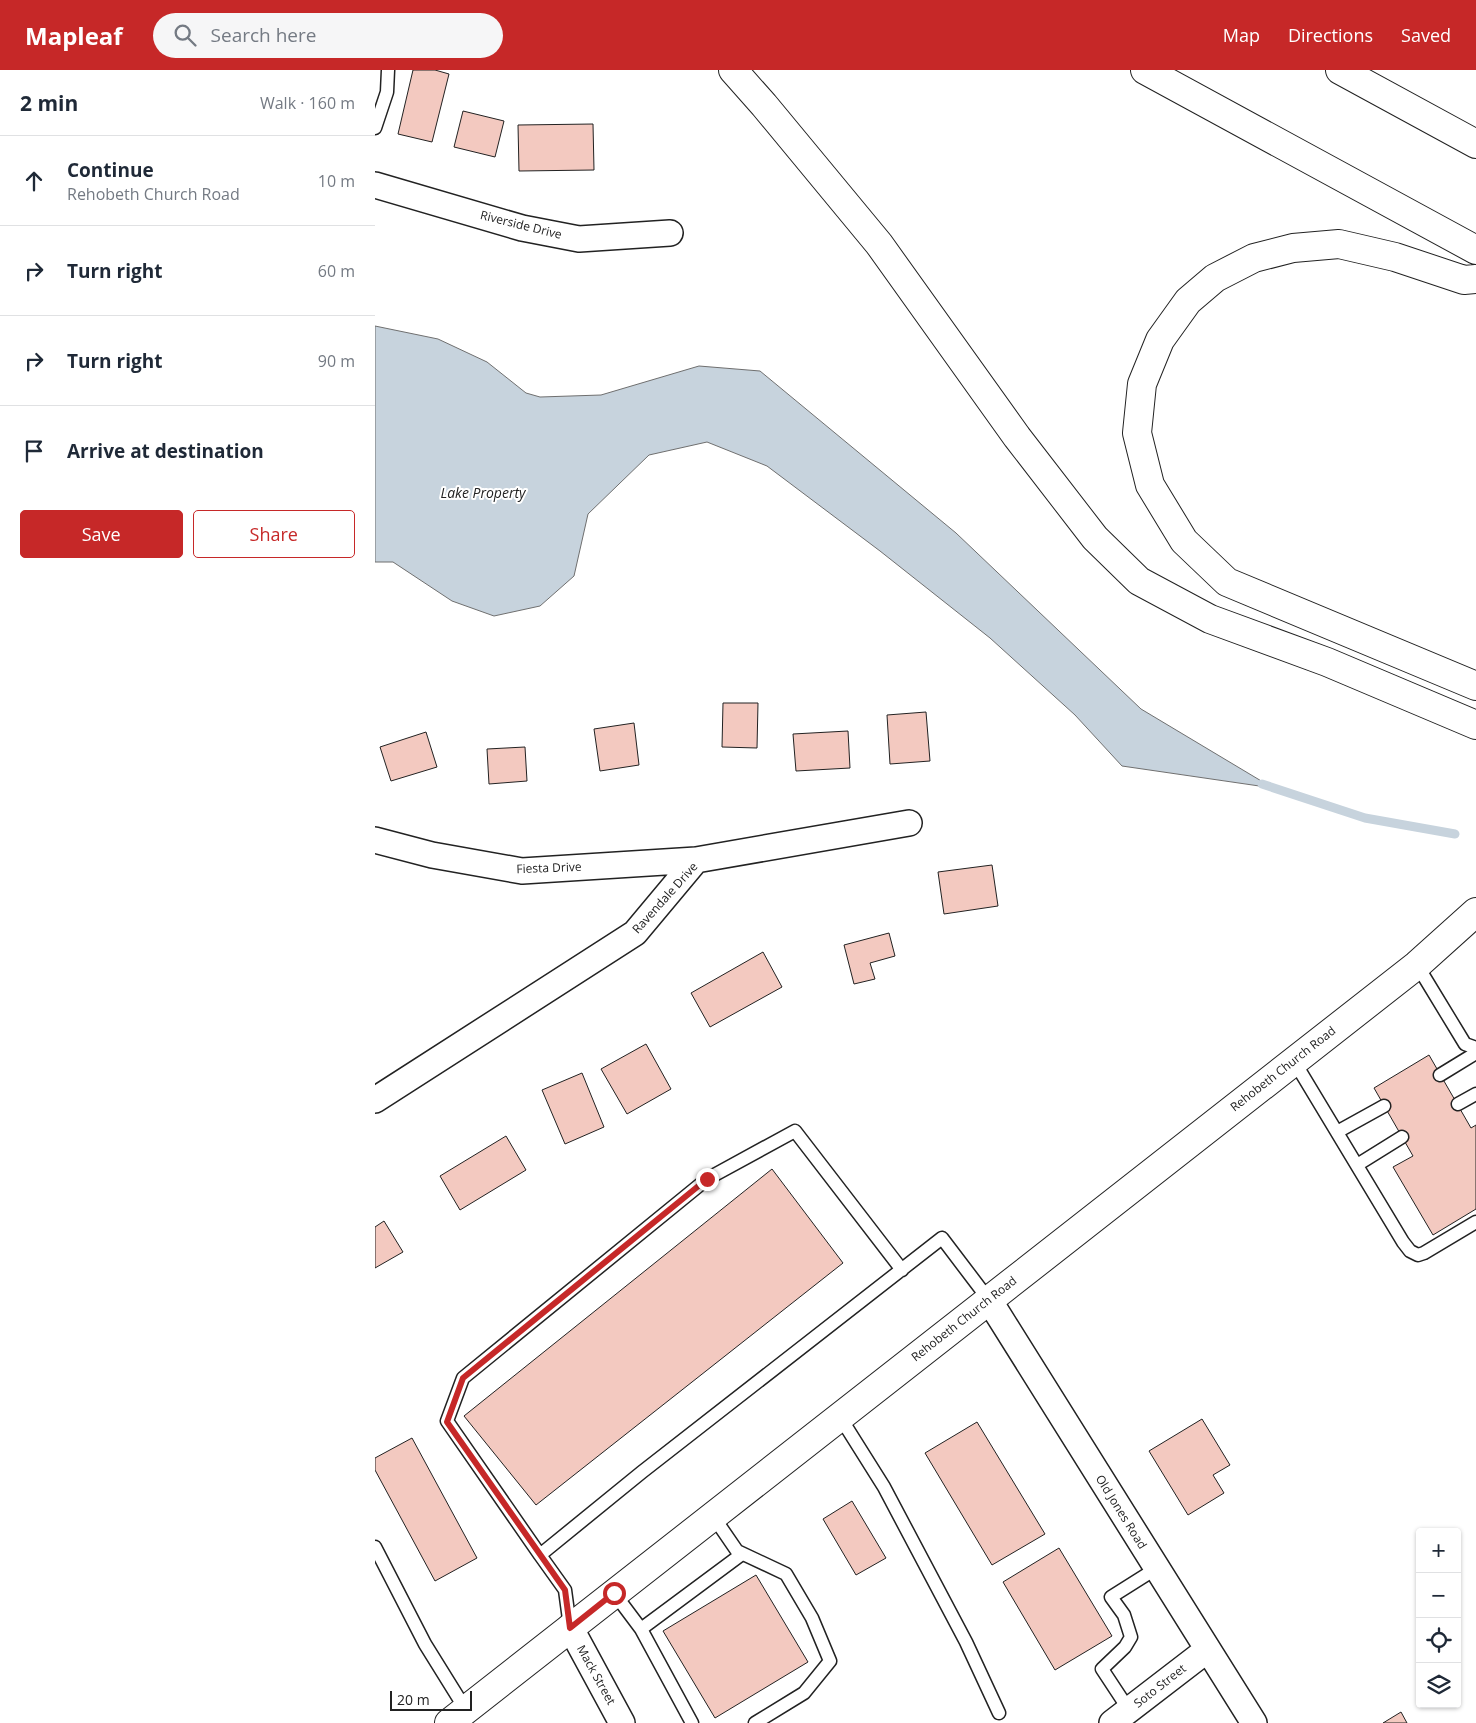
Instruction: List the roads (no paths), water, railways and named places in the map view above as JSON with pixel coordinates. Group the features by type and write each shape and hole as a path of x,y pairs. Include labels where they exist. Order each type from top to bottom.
{"main road":[{"path":"733,70 879,244 1017,437 1095,538 1139,581 1210,619 1327,662 1476,725"},
{"path":"1145,70 1476,250"},
{"path":"1340,70 1476,144"},
{"path":"1476,279 1464,280 1395,257 1339,244 1293,248 1254,258 1215,278 1188,301 1160,340 1142,384 1137,433 1150,485 1184,542 1227,582 1476,686"},
{"name":"Rehobeth Church Road","path":"457,1716 1417,965 1476,912"}],"street":[{"name":"Riverside Drive","path":"375,185 522,228 579,238 670,233"},
{"name":"Ravendale Drive","path":"375,1100 635,933 696,860 909,823"},
{"name":"Fiesta Drive","path":"375,840 432,855 522,871 696,860"},
{"name":"Old Jones Road","path":"989,1300 1254,1723"},
{"name":"Mack Street","path":"570,1628 622,1723"},
{"name":"Soto Street","path":"1121,1716 1207,1650"}],"lane":[{"path":"375,128 387,92 388,70"},
{"path":"1417,965 1465,1044 1476,1048"},
{"path":"1440,1075 1476,1052"},
{"path":"1294,1061 1409,1251 1418,1254 1425,1253 1476,1222"},
{"path":"1458,1104 1476,1094"},
{"path":"1337,1132 1384,1106"},
{"path":"570,1628 565,1590 447,1422 463,1378 707,1179 795,1131 902,1270"},
{"path":"1357,1165 1402,1137"},
{"path":"540,1555 642,1472 943,1238 989,1300"},
{"path":"840,1417 884,1487 966,1642 999,1713"},
{"path":"713,1516 737,1551 786,1574 812,1618 830,1661 804,1693 755,1723"},
{"path":"375,1547 425,1644 457,1716"},
{"path":"641,1629 742,1554"},
{"path":"1121,1716 1102,1669 1125,1647 1131,1637 1124,1615 1111,1597 1157,1568"},
{"path":"614,1593 641,1629 691,1723"}],"water":[{"name":"Lake Property","path":"375,326 438,339 487,362 526,393 540,397 601,395 699,366 760,371 956,533 1141,709 1273,788 1122,766 1075,715 990,638 880,551 767,466 707,442 649,455 588,514 574,576 540,606 494,616 452,601 393,562 375,562"}],"waterway":[{"path":"1262,784 1365,818 1455,834"}]}
